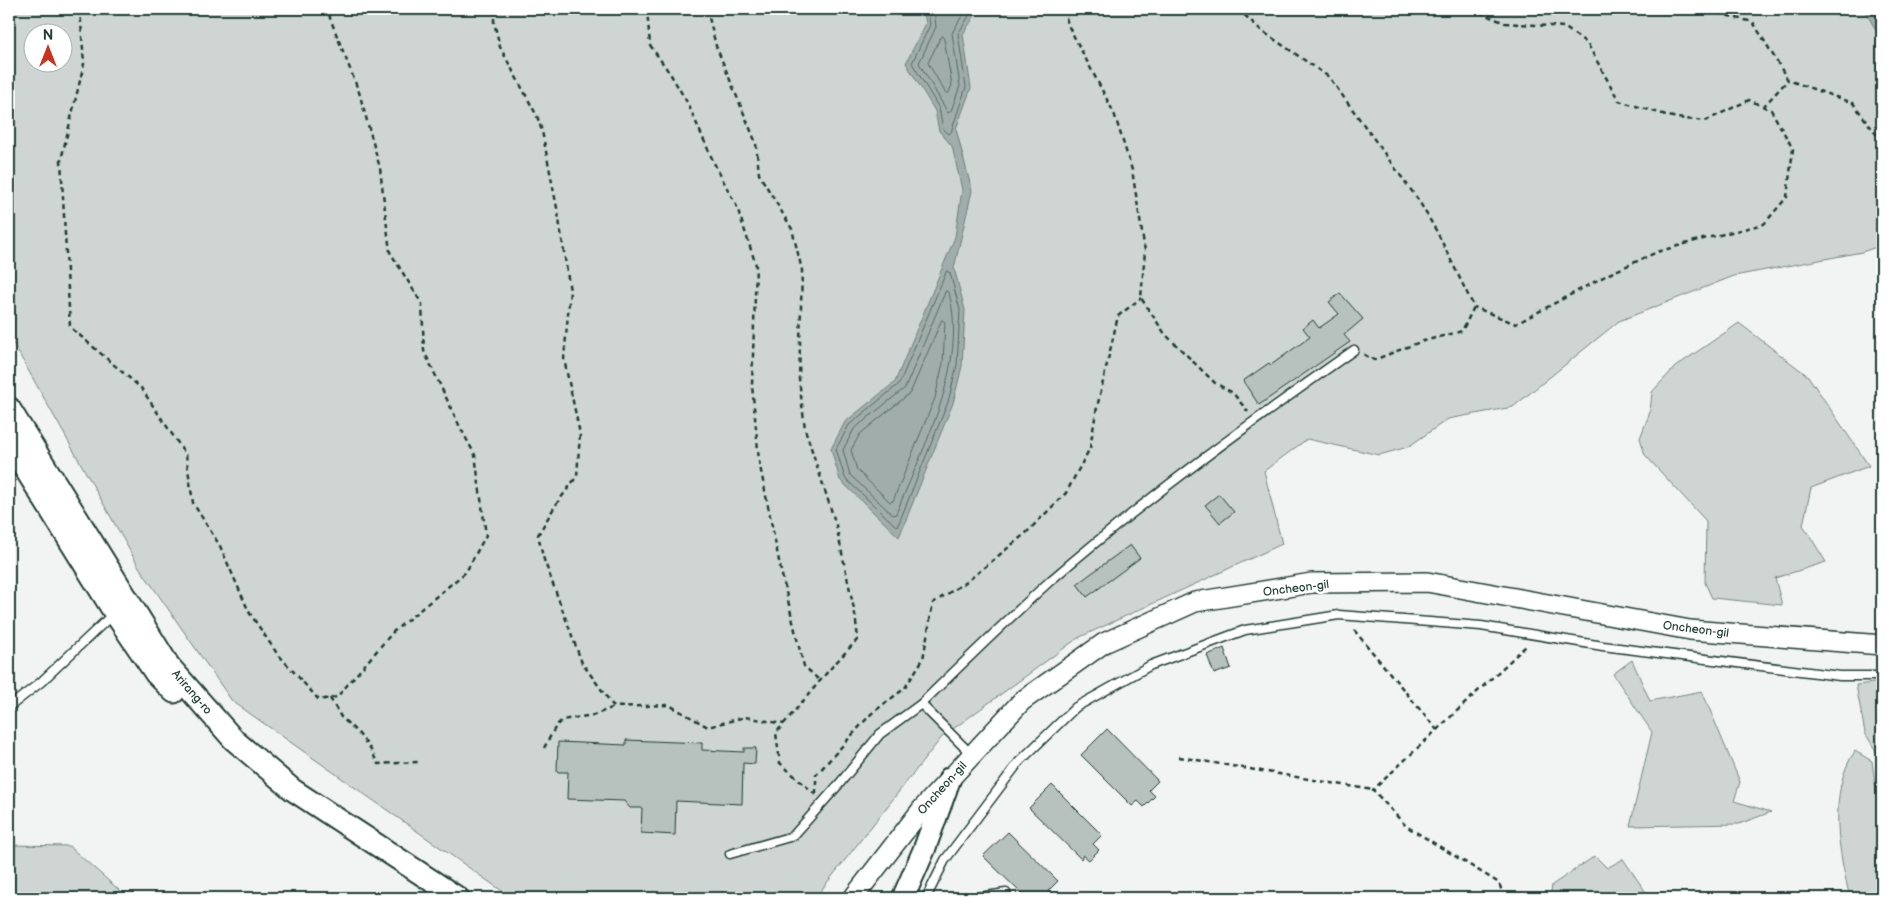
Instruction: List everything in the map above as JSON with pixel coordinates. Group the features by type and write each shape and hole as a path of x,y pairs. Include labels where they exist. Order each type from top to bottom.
{"main road":[{"name":"Arirang-ro","path":"9,408 169,666 234,740 293,790 458,898"},
{"name":"Arirang-ro","path":"14,455 114,613 156,674 226,749 286,797 435,898"},
{"path":"903,898 924,850 950,778"}],"street":[{"name":"Oncheon-gil","path":"854,898 922,808 1022,700 1104,643 1195,602 1312,583 1427,582 1690,630 1882,645"}],"lane":[{"path":"730,854 793,836 880,734 921,704 1051,581 1166,487 1254,420 1354,350"},
{"path":"9,707 40,682 114,613"},
{"path":"926,898 945,860 1019,762 1076,707 1152,665 1245,630 1339,615 1481,626 1603,646 1840,676 1882,676"},
{"path":"921,704 972,755"},
{"path":"973,898 1006,893"}],"path":[{"path":"80,9 84,64 61,160 70,328 141,388 186,456 193,503 220,546 249,612 276,652 319,700 337,697 393,632 466,572 486,536 475,455 424,351 422,304 390,252 380,168 359,92 328,9"},
{"path":"494,9 494,22 500,47 537,116 542,131 558,213 570,291 564,359 580,434 577,476 555,506 538,534 542,557 582,662 614,707"},
{"path":"647,9 650,45 688,104 736,207 756,265 752,385 759,461 781,571 804,666 820,681"},
{"path":"707,9 716,46 756,143 759,174 792,229 802,270 799,380 805,429 836,525 855,614 858,639 776,733 780,763 816,795"},
{"path":"1064,9 1068,25 1114,113 1132,170 1145,250 1141,298 1165,334 1215,382 1234,393 1254,420"},
{"path":"1238,9 1262,31 1329,77 1419,201 1437,232 1474,307 1516,324 1609,274 1657,252 1695,240 1764,224 1788,197 1792,149 1771,110 1749,100 1706,121 1676,118 1619,101 1587,44 1564,27 1505,23 1471,9"},
{"path":"1701,9 1753,22 1788,80 1853,103 1882,142"},
{"path":"1763,107 1788,80"},
{"path":"816,810 816,775 872,714 904,688 923,659 933,603 969,580 1026,533 1066,493 1090,448 1096,412 1118,316 1141,298"},
{"path":"1354,350 1374,360 1420,342 1462,331 1474,307"},
{"path":"1354,630 1436,730"},
{"path":"1374,790 1537,636"},
{"path":"330,698 341,717 359,734 371,750 378,764 418,762"},
{"path":"544,748 556,726 562,720 594,715 614,707 669,706 708,727 745,717 784,724"},
{"path":"1178,758 1374,790 1406,826 1499,883 1504,898"}],"shaded area":[{"path":"9,9 1882,9 1882,245 1862,252 1734,276 1619,321 1513,407 1448,419 1408,447 1379,455 1307,439 1264,471 1282,544 1078,638 942,737 815,898 512,898 232,701 139,567 9,336"},
{"path":"1739,323 1808,376 1869,466 1811,488 1803,525 1826,562 1775,578 1782,605 1712,598 1705,583 1706,521 1645,455 1640,438 1650,412 1652,392 1675,367"},
{"path":"1632,660 1650,701 1702,691 1740,782 1734,801 1771,812 1739,824 1630,826 1652,732 1613,674"},
{"path":"1882,682 1882,761 1865,733 1856,685"},
{"path":"1855,751 1872,761 1882,824 1882,898 1850,898 1842,862 1839,843 1838,804 1846,767"},
{"path":"9,845 69,846 128,898 9,898"},
{"path":"1595,856 1607,868 1623,859 1650,898 1550,898 1552,885"}],"water":[{"path":"923,9 979,9 963,34 971,88 956,129 972,191 954,268 965,310 962,366 953,403 899,537 840,480 831,449 845,422 895,382 955,237 962,190 952,146 939,131 935,111 906,63 926,23"},
{"path":"1864,9 1882,9 1882,41"}],"building":[{"path":"1340,293 1363,319 1344,335 1350,342 1259,405 1243,381 1269,363 1271,365 1310,337 1303,328 1313,320 1319,328 1339,314 1329,302"},
{"path":"1219,494 1234,512 1220,523 1205,505"},
{"path":"1130,545 1140,558 1087,597 1077,584"},
{"path":"1224,648 1231,668 1214,674 1207,655"},
{"path":"1107,729 1158,781 1149,790 1155,796 1144,807 1138,801 1132,806 1081,755"},
{"path":"626,740 702,743 702,750 744,752 744,748 756,748 755,764 743,763 742,804 676,801 675,835 641,833 642,808 630,808 624,801 567,799 568,772 557,772 558,742 626,745"},
{"path":"1052,785 1102,835 1093,844 1099,850 1089,860 1083,855 1081,859 1029,808"},
{"path":"1008,832 1058,881 1048,891 1056,898 1026,898 983,856"}]}
